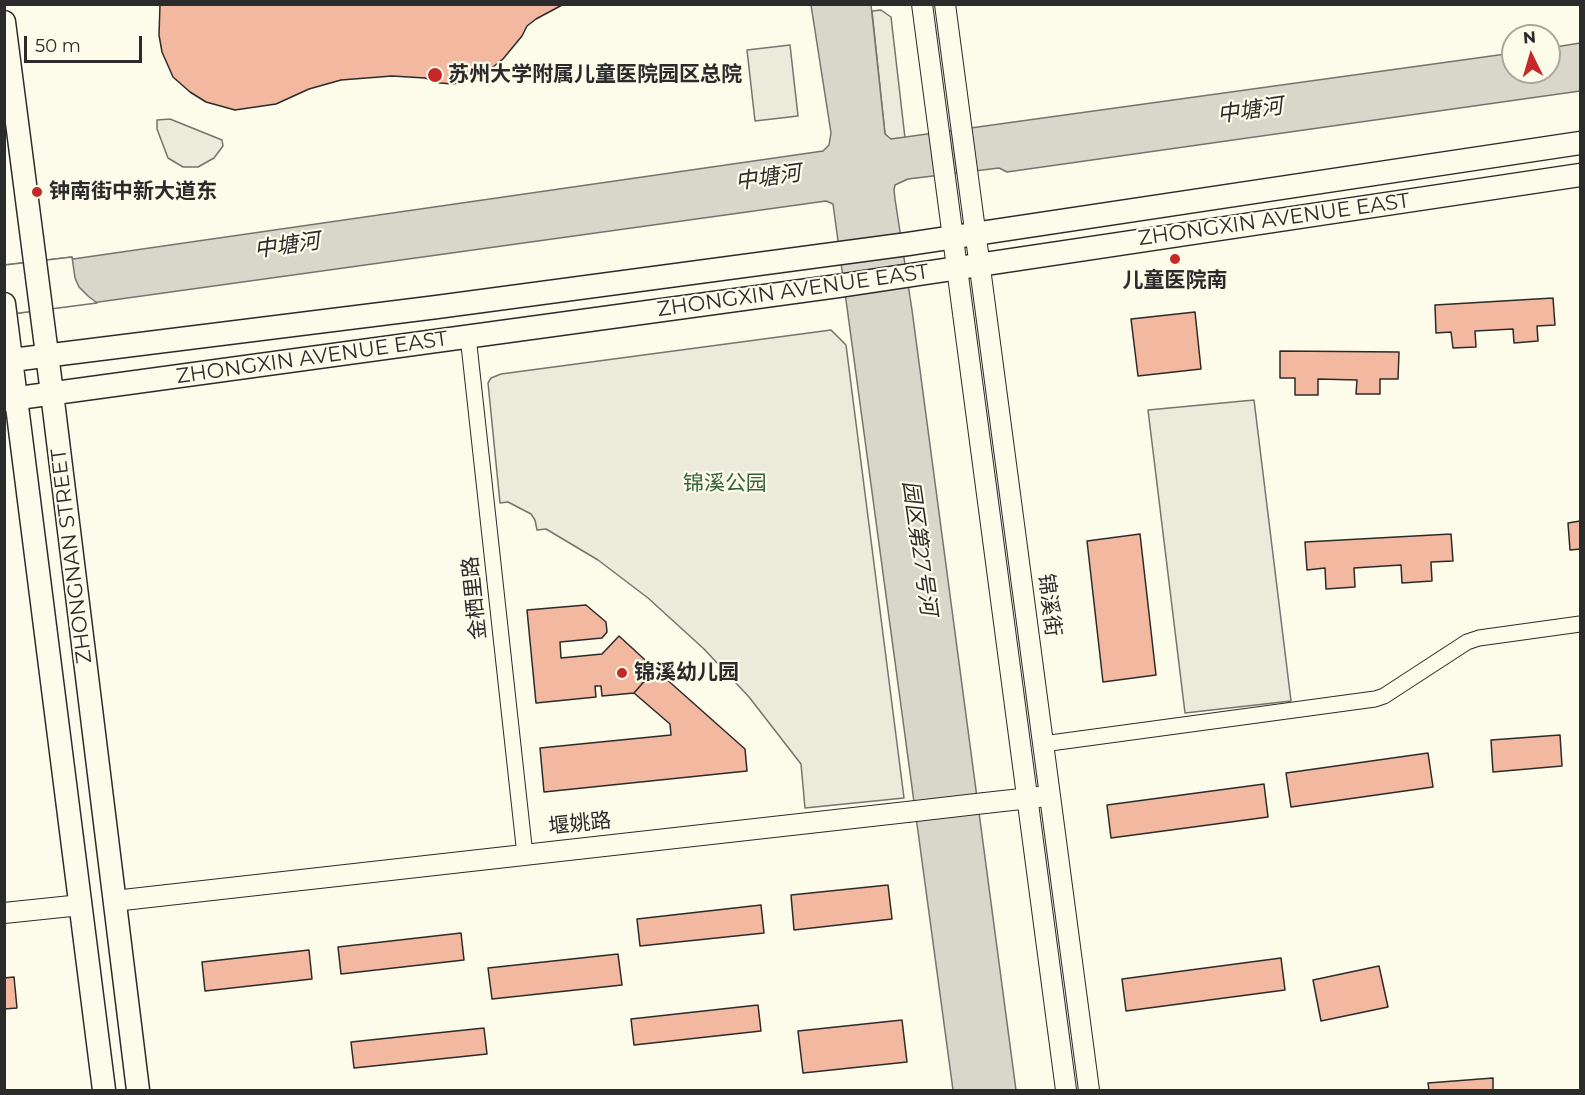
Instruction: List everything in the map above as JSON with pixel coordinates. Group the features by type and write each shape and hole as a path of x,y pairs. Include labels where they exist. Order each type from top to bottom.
{"main road":[{"name":"锦溪街","path":"922,4 945,177 964,235 980,264 1089,1090"},
{"name":"锦溪街","path":"945,4 967,174 964,235 958,268 1066,1090"},
{"name":"ZHONGNAN STREET","path":"4,22 138,1090"},
{"name":"ZHONGXIN AVENUE EAST","path":"8,360 437,307 908,244 1581,143"},
{"name":"ZHONGXIN AVENUE EAST","path":"11,399 838,286 1581,175"},
{"name":"ZHONGNAN STREET","path":"5,309 11,399 81,904 104,1090"},
{"name":"堰姚路","path":"114,901 1050,796"},
{"path":"4,913 81,904"}],"street":[{"name":"金栖里路","path":"468,336 525,855"},
{"path":"1043,744 1375,699 1384,696 1467,642 1581,624"}],"green space":[{"path":"881,10 891,17 905,138 890,139 885,134 872,11"},
{"path":"790,45 798,116 755,121 747,50"},
{"path":"170,119 222,140 223,146 214,158 198,167 183,167 168,158 157,129 157,120"},
{"name":"锦溪公园","path":"831,330 846,345 904,798 805,808 801,764 749,697 704,649 648,598 598,560 546,529 537,530 531,514 508,502 500,503 488,383 491,378 501,374"},
{"path":"1254,400 1291,701 1185,713 1148,410"}],"water":[{"path":"811,5 871,5 885,134 891,139 1501,55 1501,84 1561,84 1561,46 1580,43 1580,91 1007,172 999,168 908,179 895,185 895,199 912,310 1016,1090 953,1090 833,204 826,201 5,315 4,265 72,257 73,259 823,151 829,145 831,133"}],"pier":[{"path":"72,257 75,278 79,287 97,303 4,315 5,265"}],"building":[{"path":"160,4 564,4 527,26 522,36 503,59 493,67 465,81 453,84 425,78 392,76 341,80 309,89 276,104 235,110 206,102 173,77 162,52 159,35"},
{"path":"1553,298 1555,325 1537,326 1538,341 1514,343 1513,329 1475,331 1476,347 1453,348 1451,332 1436,333 1435,305"},
{"path":"1195,312 1201,369 1138,376 1131,319"},
{"path":"1280,351 1399,352 1398,379 1380,379 1380,394 1356,394 1357,380 1318,379 1318,395 1295,395 1295,378 1280,378"},
{"path":"1580,521 1580,549 1570,550 1568,523"},
{"path":"1140,534 1156,675 1103,682 1087,541"},
{"path":"1451,534 1453,561 1431,562 1432,581 1402,583 1401,565 1354,568 1355,587 1326,589 1325,568 1307,570 1305,542"},
{"path":"586,605 606,622 607,632 602,638 560,642 561,658 602,654 619,636 655,669 634,693 602,696 601,686 595,686 596,697 536,703 527,610"},
{"path":"655,669 745,749 747,771 544,792 540,748 671,735 670,724 634,693"},
{"path":"1560,735 1562,766 1493,772 1491,740"},
{"path":"1428,753 1433,787 1291,807 1286,773"},
{"path":"1264,784 1268,817 1111,838 1107,805"},
{"path":"888,885 892,919 794,930 791,895"},
{"path":"761,905 764,933 640,946 637,919"},
{"path":"461,933 464,960 341,974 338,947"},
{"path":"309,950 312,979 205,991 202,962"},
{"path":"618,954 622,985 492,999 488,968"},
{"path":"1281,958 1285,990 1126,1011 1122,979"},
{"path":"1379,966 1388,1007 1321,1021 1313,980"},
{"path":"14,977 17,1008 4,1009 4,978"},
{"path":"758,1005 761,1031 634,1045 631,1019"},
{"path":"902,1020 907,1062 803,1073 798,1031"},
{"path":"484,1028 487,1054 354,1068 351,1042"},
{"path":"1493,1078 1493,1090 1429,1090 1428,1083"}],"place":[{"name":"苏州大学附属儿童医院园区总院","path":"435,75"},
{"name":"钟南街中新大道东","path":"37,192"},
{"name":"儿童医院南","path":"1175,259"},
{"name":"锦溪幼儿园","path":"622,673"}],"water label":[{"name":"中塘河","path":"1250,111"},
{"name":"中塘河","path":"768,178"},
{"name":"中塘河","path":"287,246"},
{"name":"园区第27号河","path":"919,548"}]}
